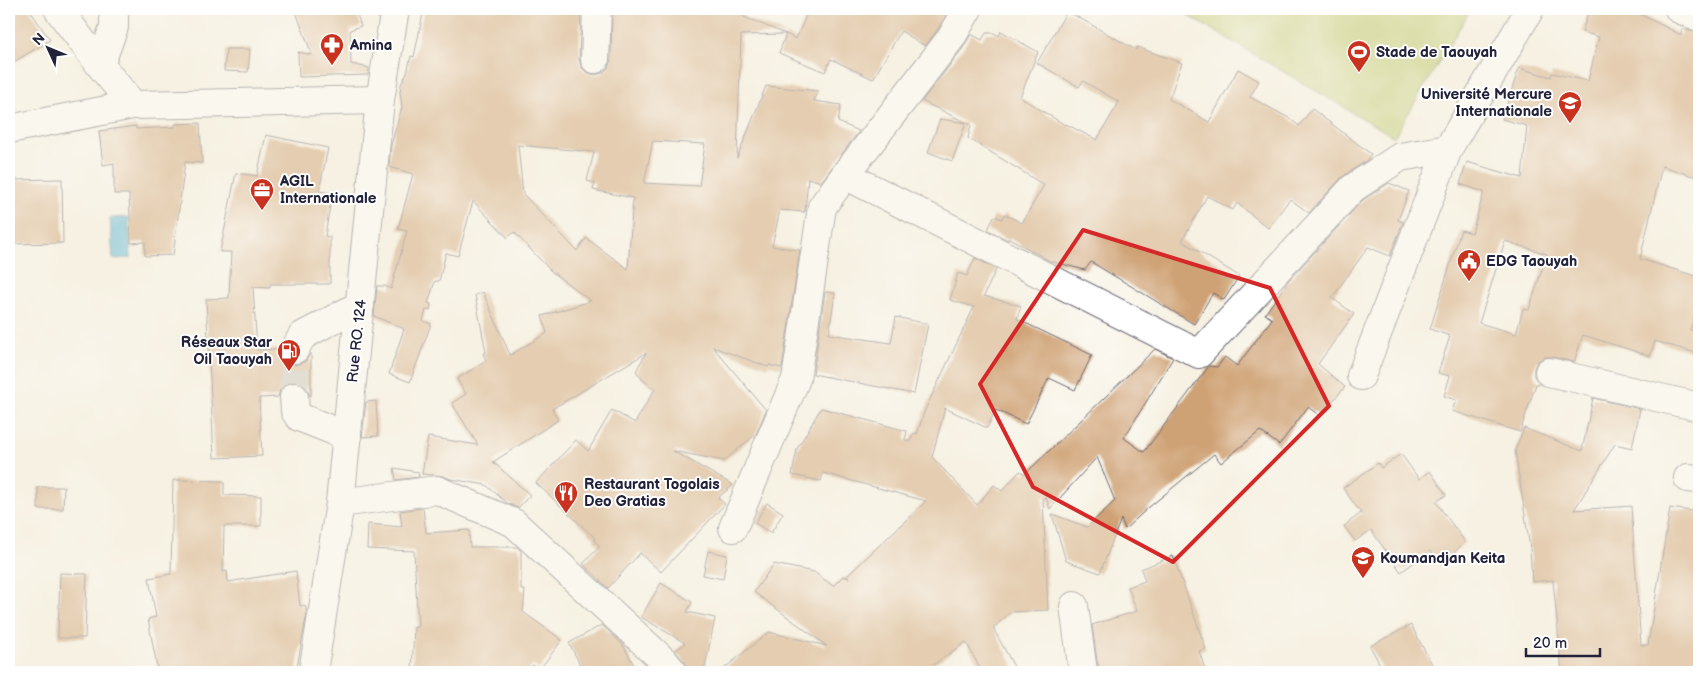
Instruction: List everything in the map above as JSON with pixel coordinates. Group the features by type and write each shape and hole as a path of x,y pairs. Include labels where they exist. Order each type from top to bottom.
{"street":[{"path":"58,9 133,105"},
{"path":"100,65 114,27 114,9"},
{"name":"Rue RO. 124","path":"312,672 340,503 380,100 395,9"},
{"path":"595,59 597,9"},
{"path":"733,528 796,379 822,207 951,38 968,9"},
{"path":"1361,376 1448,149 1530,9"},
{"path":"1679,9 1699,17"},
{"path":"9,129 133,105 380,100"},
{"path":"845,175 1199,354 1353,188 1400,157 1448,149"},
{"path":"294,349 302,336 360,305"},
{"path":"1549,372 1699,408"},
{"path":"294,397 295,411 298,417 347,436"},
{"path":"340,503 437,490 514,523 663,660 673,672"},
{"path":"1074,606 1083,672"}],"highlighted area":[{"path":"1083,230 1270,288 1329,406 1173,562 1033,487 980,384"}],"green space":[{"name":"Stade de Taouyah","path":"1177,9 1471,9 1394,137"}],"water":[{"path":"128,217 131,258 113,259 110,218"}],"building":[{"path":"9,9 29,9 50,40 9,65"},
{"path":"295,9 355,9 361,26 350,30 351,64 369,68 368,75 299,77 298,52 312,55"},
{"path":"424,9 581,9 579,59 581,67 586,72 595,75 603,73 608,68 611,60 612,9 744,9 744,17 786,34 741,35 737,158 766,86 818,91 814,101 841,105 838,122 859,131 821,182 808,178 805,212 780,210 772,246 800,250 782,368 769,365 768,367 713,347 766,410 756,434 724,461 673,451 733,485 718,498 725,504 661,572 640,553 608,588 583,564 600,546 594,540 595,538 536,483 576,440 588,451 612,410 635,423 655,389 643,380 636,371 646,353 552,409 558,420 493,462 530,495 518,508 507,503 486,485 443,476 422,474 428,437 478,445 452,403 466,394 457,379 486,361 483,353 486,352 475,295 483,292 510,355 547,333 542,316 591,301 552,272 514,232 508,238 473,201 458,256 446,253 439,281 435,281 428,303 431,304 430,310 426,310 423,321 431,324 410,382 389,374 404,329 374,316 377,286 385,286 391,289 407,231 398,229 413,174 389,167 391,145 402,107 401,84 407,73 411,56 414,57","holes":["653,141 705,144 699,186 644,183","518,145 594,152 587,181 595,183 593,190 633,198 628,269 586,238 577,251 523,194"]},
{"path":"809,9 950,9 925,46 901,31 873,79 831,59 825,72 779,53 786,34 796,39"},
{"path":"1589,9 1630,9 1681,35 1682,29 1699,33 1699,178 1662,166 1640,259 1699,277 1699,300 1690,330 1699,333 1699,354 1655,341 1650,356 1583,335 1574,362 1544,357 1537,362 1534,368 1534,376 1540,384 1536,384 1520,432 1452,411 1456,400 1444,396 1450,376 1438,373 1450,336 1430,329 1461,230 1472,233 1484,192 1460,184 1467,162 1522,178 1527,126 1502,119 1519,68 1551,77 1552,73 1588,81 1599,37 1582,32","holes":["1505,241 1547,254 1529,310 1523,309 1516,334 1479,323"]},
{"path":"1067,11 1136,50 1137,47 1182,63 1169,99 1209,122 1238,69 1259,81 1250,97 1289,118 1299,126 1312,109 1371,154 1366,161 1342,177 1309,213 1290,199 1268,228 1237,203 1233,210 1207,196 1182,241 1239,276 1224,300 1213,293 1194,324 1091,262 1085,270 1050,261 1009,238 1008,240 988,230 994,216 1002,219 1004,214 1022,223 1044,185 968,138 971,125 922,101 963,48 971,34 982,40 986,33 994,33 999,36 1001,31 1038,52 1020,97 1065,125 1097,140 1119,102 1083,81 1079,87 1037,63"},
{"path":"226,49 250,49 248,72 224,71"},
{"path":"940,119 966,123 952,161 928,152"},
{"path":"200,123 202,163 185,162 173,255 145,256 145,242 131,243 129,194 114,194 114,163 103,165 99,131 136,126 136,129 175,127 175,124"},
{"path":"266,135 328,148 319,191 332,193 325,236 330,237 330,284 270,284 270,288 253,287 257,350 279,349 282,358 295,365 304,362 311,353 311,396 307,388 301,383 293,381 285,384 280,390 278,397 259,398 262,456 214,458 206,299 229,298 231,252 220,252 236,173 257,176"},
{"path":"62,179 63,243 9,244 9,180"},
{"path":"1389,183 1409,191 1398,220 1403,222 1390,256 1368,247 1332,298 1354,314 1318,364 1345,387 1320,416 1308,407 1279,445 1260,431 1221,463 1214,454 1125,529 1121,519 1100,573 1066,561 1052,514 1087,527 1115,501 1097,457 1050,509 1046,497 1043,498 1048,610 1011,612 993,628 1017,672 982,672 966,642 923,672 720,672 769,632 827,646 754,592 774,564 814,572 833,586 843,576 846,577 926,501 823,473 821,481 792,475 797,449 821,408 907,431 905,440 910,441 914,433 917,434 925,410 974,307 950,300 958,273 967,276 975,258 996,269 984,296 1021,306 1017,319 1092,355 1075,390 1049,378 1026,424 996,410 987,428 945,408 932,457 977,505 994,485 1002,491 1020,471 1025,474 1155,349 1173,358 1124,438 1144,452 1209,366 1217,367 1225,357 1237,366 1272,319 1265,314 1288,281 1363,200"},
{"path":"825,292 835,293 829,334 891,343 896,317 928,324 914,394 813,374"},
{"path":"1593,398 1640,409 1632,448 1615,444 1574,510 1631,506 1641,645 1648,645 1670,508 1699,512 1699,672 1562,672 1553,580 1532,582 1530,548 1515,450 1524,428 1582,451"},
{"path":"376,401 378,436 362,437 366,402"},
{"path":"1401,454 1419,479 1430,471 1446,495 1436,502 1465,542 1442,564 1430,551 1401,572 1371,530 1355,541 1344,526 1361,513 1343,488 1378,463 1381,468"},
{"path":"394,468 418,472 419,477 396,480"},
{"path":"173,480 224,481 224,495 261,496 261,526 224,526 223,572 227,571 228,582 296,571 300,606 305,605 307,613 296,672 158,672 148,619 156,617 149,578 171,574"},
{"path":"38,487 64,487 63,509 38,509"},
{"path":"767,503 783,513 771,533 755,523"},
{"path":"423,508 426,533 469,530 470,547 517,547 521,551 521,590 525,590 523,612 562,640 539,670 533,665 527,672 412,672 414,627 418,627 414,551 367,549 368,524 402,527 400,511"},
{"path":"708,551 727,555 723,579 703,575"},
{"path":"1173,556 1206,649 1199,651 1206,672 1101,672 1097,661 1092,625 1137,611 1128,587 1145,581 1141,569"},
{"path":"60,573 87,574 85,638 58,638"},
{"path":"661,583 692,602 687,612 715,618 704,672 688,672 685,662 675,651 685,643 641,617"},
{"path":"602,625 623,645 638,672 584,672 569,643"},
{"path":"1411,625 1436,672 1384,672 1370,646"}],"tunnel":[{"path":"294,397 295,349"}],"place":[{"name":"Amina","path":"332,66"},
{"name":"Stade de Taouyah","path":"1359,73"},
{"name":"Université Mercure Internationale","path":"1570,124"},
{"name":"AGIL Internationale","path":"262,211"},
{"name":"EDG Taouyah","path":"1469,282"},
{"name":"Réseaux Star Oil Taouyah","path":"289,372"},
{"name":"Restaurant Togolais Deo Gratias","path":"566,514"},
{"name":"Koumandjan Keita","path":"1363,579"}]}
